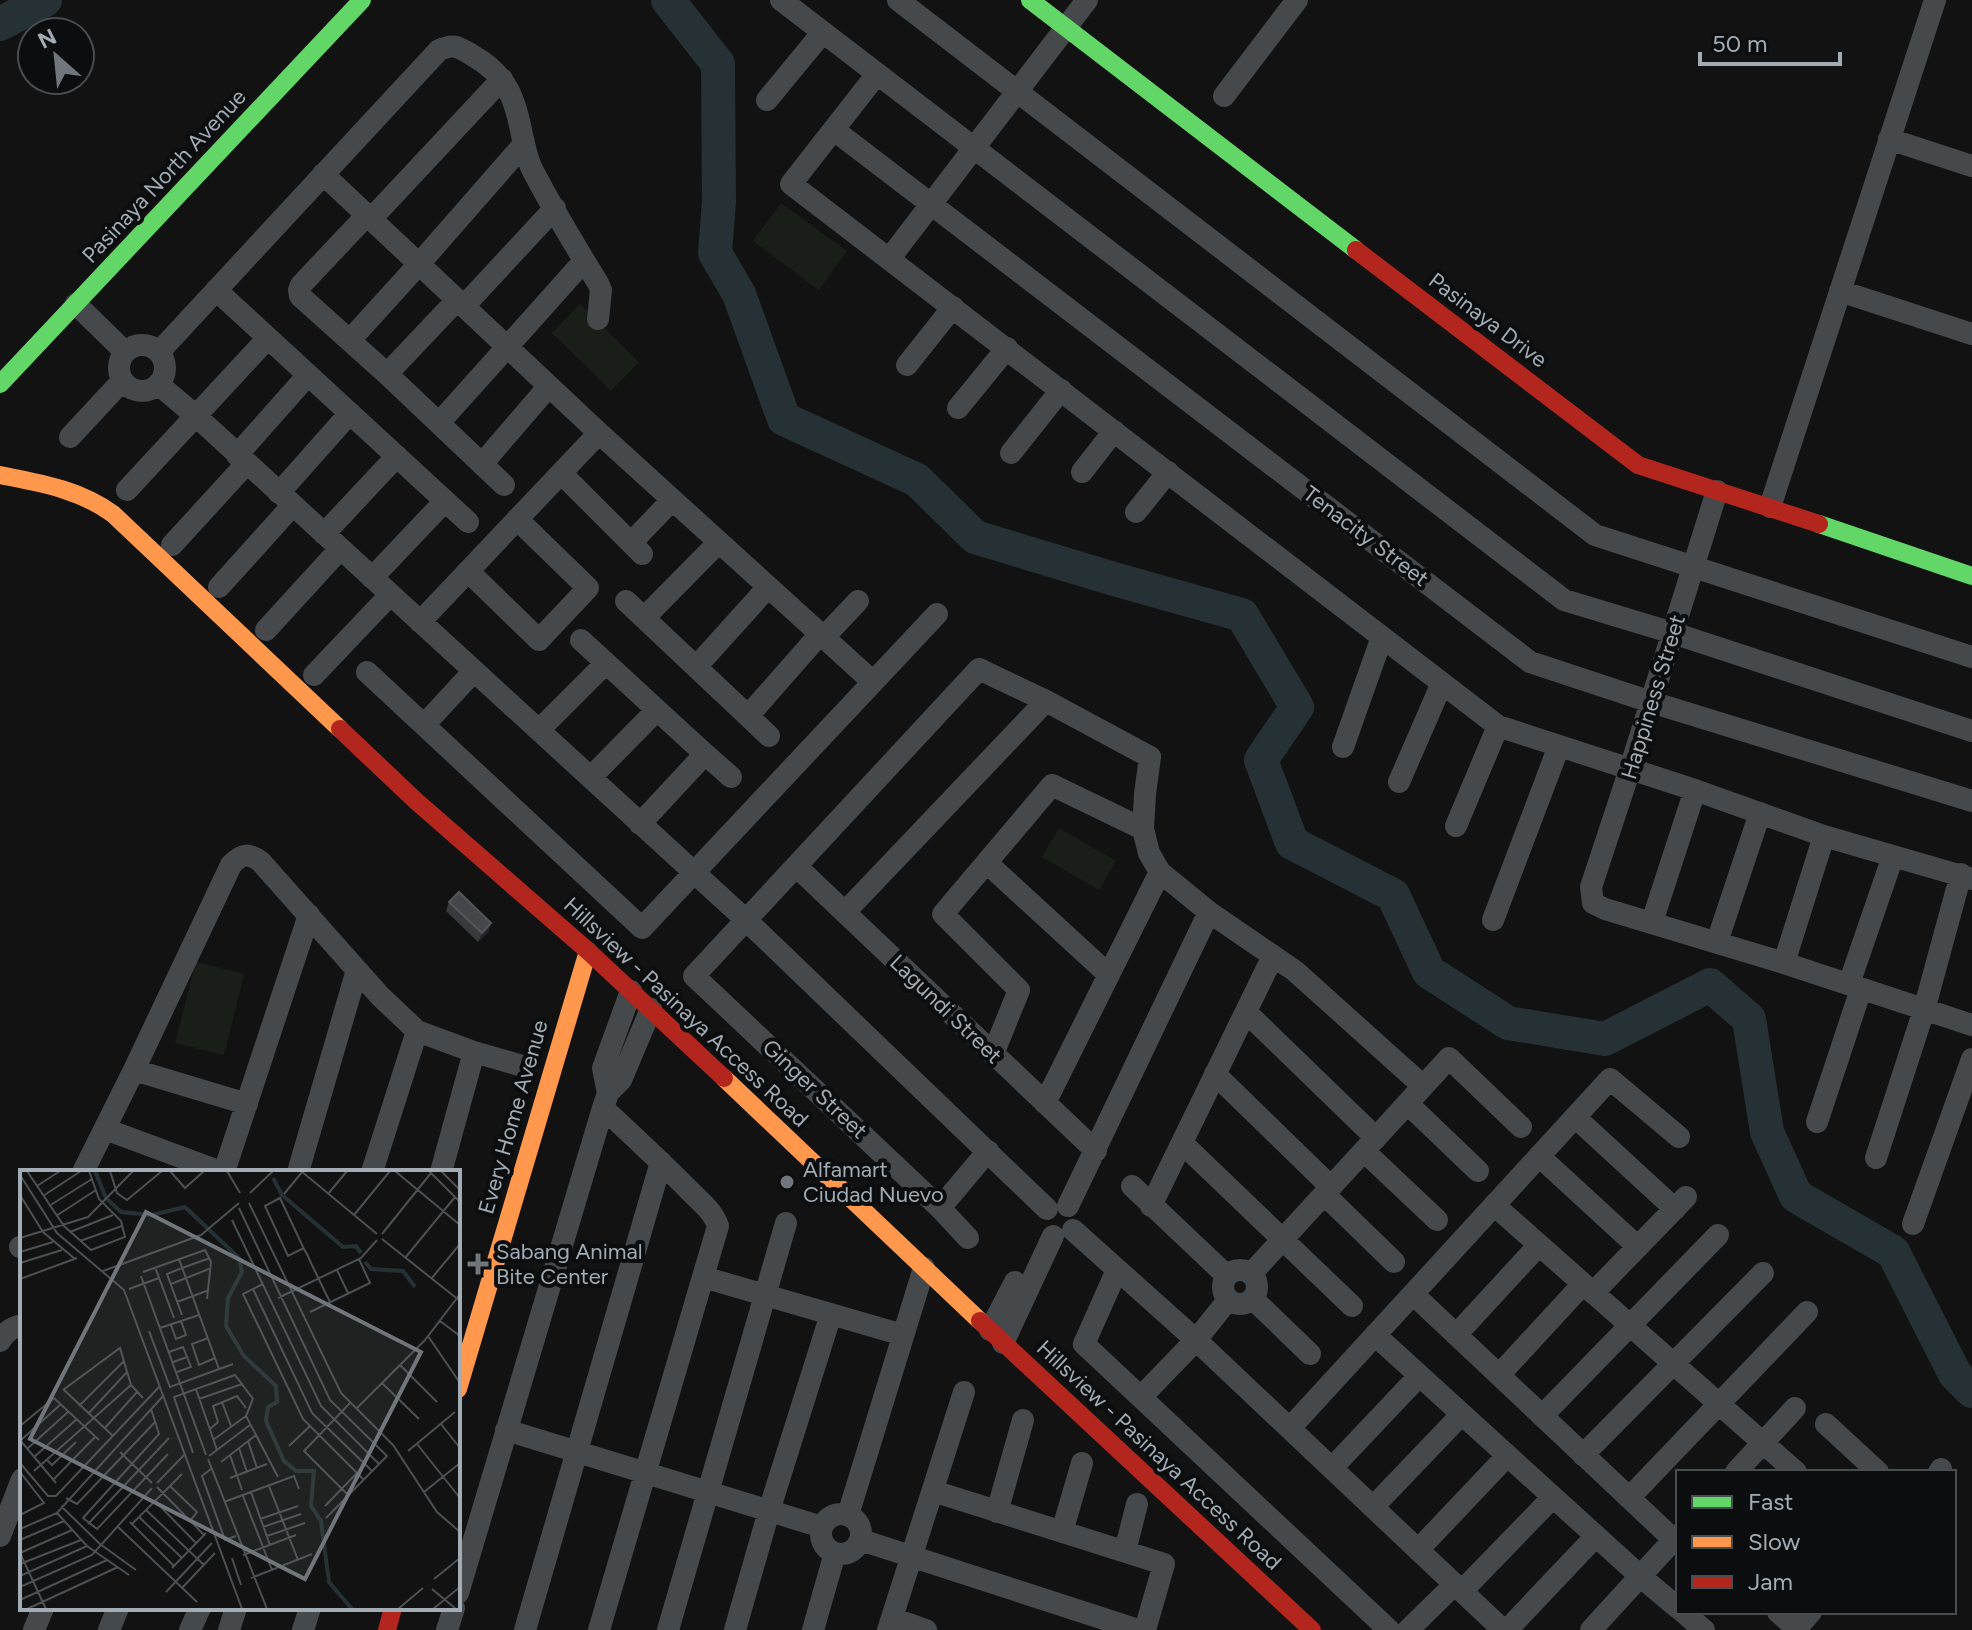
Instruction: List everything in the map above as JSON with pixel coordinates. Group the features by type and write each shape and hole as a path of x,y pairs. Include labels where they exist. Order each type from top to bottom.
{"street":[{"name":"Pasinaya North Avenue","path":"0,384 362,0"},
{"path":"781,0 1564,600 1972,731"},
{"path":"898,0 1595,535 1972,657"},
{"name":"Pasinaya Drive","path":"1030,0 1638,465 1972,576"},
{"path":"890,258 1087,0"},
{"path":"1224,96 1297,0"},
{"path":"1770,507 1935,0"},
{"path":"767,100 823,32"},
{"path":"159,352 439,50 448,46 456,46 489,64 502,79 517,109 532,170 601,290 598,319"},
{"path":"877,74 791,184 1498,726 1824,836 1966,876 1876,1158"},
{"path":"502,79 299,290 300,296 504,485"},
{"name":"Tenacity Street","path":"834,130 1530,662 1972,801"},
{"path":"1889,139 1972,166"},
{"path":"350,340 524,144"},
{"path":"323,174 599,433 873,682"},
{"path":"387,374 555,208"},
{"path":"439,423 584,261"},
{"path":"216,290 468,522"},
{"path":"1840,291 1972,334"},
{"path":"76,304 125,352"},
{"path":"907,365 953,307"},
{"path":"127,490 267,339"},
{"path":"146,345 159,352 165,372 158,384 151,389 135,390 122,381 118,366 131,347 146,345"},
{"path":"958,408 1007,348"},
{"path":"172,545 308,375"},
{"path":"70,437 122,381"},
{"path":"158,384 746,920 988,1151 1057,1222 1196,1340 1501,1629 1596,1536"},
{"path":"482,464 549,386"},
{"path":"1011,453 1061,390"},
{"path":"219,587 350,413"},
{"path":"1082,472 1114,431"},
{"path":"420,622 599,433"},
{"path":"266,630 397,456"},
{"path":"1136,512 1168,472"},
{"path":"561,473 637,548 672,500"},
{"name":"Hillsview - Pasinaya Access Road","path":"0,475 84,495 103,506 153,550 416,801 651,1009 996,1337 1286,1620 1312,1630"},
{"name":"Happiness Street","path":"1652,922 1593,903 1591,887 1717,491"},
{"path":"372,578 445,501"},
{"path":"468,571 539,640 588,588 517,519"},
{"path":"644,618 719,542"},
{"path":"696,667 768,587"},
{"path":"314,675 390,595"},
{"path":"626,601 769,736"},
{"path":"748,716 822,635 858,601"},
{"path":"367,672 642,928 937,614"},
{"path":"1343,747 1382,637"},
{"path":"581,640 731,777"},
{"path":"539,730 606,663"},
{"path":"746,920 979,669 1150,757 1143,829 1149,853 1160,872 1209,912 1295,971 1423,1086"},
{"path":"424,725 474,671"},
{"path":"1399,782 1442,683"},
{"path":"845,912 1046,701"},
{"path":"591,777 657,710"},
{"path":"1456,826 1498,726"},
{"path":"1493,920 1559,746"},
{"path":"640,824 705,754"},
{"path":"993,1054 1019,990 943,914 1052,785 1143,829"},
{"path":"1695,790 1652,922 1972,1025"},
{"path":"1717,942 1760,813"},
{"path":"1784,963 1824,836"},
{"path":"84,1170 231,865 245,854 261,862 400,1017 417,1031 526,1067"},
{"path":"1817,1122 1893,856"},
{"path":"987,863 1109,975"},
{"name":"Lagundi Street","path":"796,866 1096,1151"},
{"path":"1045,1103 1160,872"},
{"path":"996,1337 1096,1151 1209,912"},
{"path":"224,1170 309,915"},
{"name":"Ginger Street","path":"746,920 694,976 968,1238"},
{"name":"Every Home Avenue","path":"460,1377 588,951"},
{"path":"1151,1206 1273,956"},
{"path":"299,1170 357,970"},
{"path":"599,1630 717,1232 716,1220 706,1207 606,1100 603,1068 631,991"},
{"path":"460,1586 606,1100 621,1080 651,1009"},
{"path":"1246,1012 1437,1220"},
{"path":"373,1170 417,1031"},
{"path":"442,1170 474,1052"},
{"path":"1251,1274 1449,1058 1521,1127"},
{"path":"1913,1224 1972,1059"},
{"path":"134,1070 247,1104"},
{"path":"1215,1074 1394,1262"},
{"path":"1290,1428 1610,1079 1679,1137"},
{"path":"1408,1104 1478,1171"},
{"path":"1499,1375 1588,1288 1638,1247 1680,1203 1575,1117"},
{"path":"105,1129 218,1170"},
{"path":"1182,1143 1352,1306"},
{"path":"940,1208 988,1151"},
{"path":"1539,1156 1638,1247"},
{"path":"525,1630 661,1162"},
{"path":"1132,1186 1227,1276"},
{"path":"1494,1205 1794,1470"},
{"path":"668,1630 786,1223"},
{"path":"1542,1416 1718,1235"},
{"path":"1456,1335 1539,1245"},
{"path":"848,1515 924,1268"},
{"path":"1117,1270 1084,1344 1389,1630"},
{"path":"1239,1270 1251,1274 1258,1285 1253,1299 1241,1305 1228,1300 1223,1288 1227,1276 1239,1270"},
{"path":"1583,1455 1763,1273"},
{"path":"703,1277 903,1335"},
{"path":"1413,1294 1629,1498 1676,1537 1640,1576 1604,1626"},
{"path":"1253,1299 1310,1354"},
{"path":"1141,1397 1196,1340 1228,1300"},
{"path":"1629,1498 1807,1312"},
{"path":"735,1630 831,1314"},
{"path":"0,1341 7,1331 20,1326"},
{"path":"1375,1335 1676,1606"},
{"path":"1332,1468 1419,1376"},
{"path":"926,1630 890,1624 964,1392"},
{"path":"1738,1470 1795,1408"},
{"path":"1373,1507 1462,1414"},
{"path":"997,1512 1023,1420"},
{"path":"1826,1424 1876,1470"},
{"path":"506,1430 822,1527"},
{"path":"1418,1550 1507,1456"},
{"path":"1062,1532 1082,1463"},
{"path":"0,1536 20,1484"},
{"path":"933,1491 1164,1564 1145,1630"},
{"path":"1408,1630 1458,1588 1553,1497"},
{"path":"1125,1551 1137,1504"},
{"path":"842,1513 848,1515 861,1528 861,1540 851,1552 835,1553 823,1543 822,1527 830,1517 842,1513"},
{"path":"861,1540 1138,1630"},
{"path":"813,1630 835,1553"},
{"path":"34,1630 42,1610"},
{"path":"109,1630 117,1610"},
{"path":"190,1630 199,1610"},
{"path":"229,1630 235,1610"},
{"path":"303,1630 309,1610"},
{"path":"387,1630 392,1610"},
{"path":"447,1630 453,1610"},
{"path":"1685,1614 1704,1630"},
{"path":"1782,1614 1801,1623"}],"shaded area":[{"path":"781,203 847,251 819,290 753,241"},
{"path":"580,304 639,362 611,391 552,333"},
{"path":"1059,828 1116,861 1099,890 1042,857"},
{"path":"196,962 244,974 224,1055 175,1043"}],"building":[{"path":"459,892 491,923 482,933 449,902"}],"waterway":[{"path":"0,24 45,0"},
{"path":"668,0 718,64 719,201 715,253 739,294 784,419 917,480 975,537 1242,615 1297,707 1261,760 1292,843 1393,895 1429,972 1508,1023 1605,1039 1710,985 1749,1019 1767,1132 1796,1196 1893,1252 1955,1374 1972,1391"}],"traffic: fast":[{"path":"0,384 362,0"},
{"path":"1030,0 1356,250"},
{"path":"1819,524 1972,576"}],"traffic: slow":[{"path":"0,475 73,493 113,514 340,729"},
{"path":"460,1382 588,951"},
{"path":"724,1078 980,1321"}],"traffic: jam":[{"path":"1356,250 1638,465 1819,524"},
{"path":"340,729 416,801 588,951 724,1078"},
{"path":"980,1321 1312,1630"},
{"path":"387,1630 392,1610"}],"place":[{"name":"Alfamart Ciudad Nuevo","path":"787,1182"},
{"name":"Sabang Animal Bite Center","path":"478,1264"}]}
